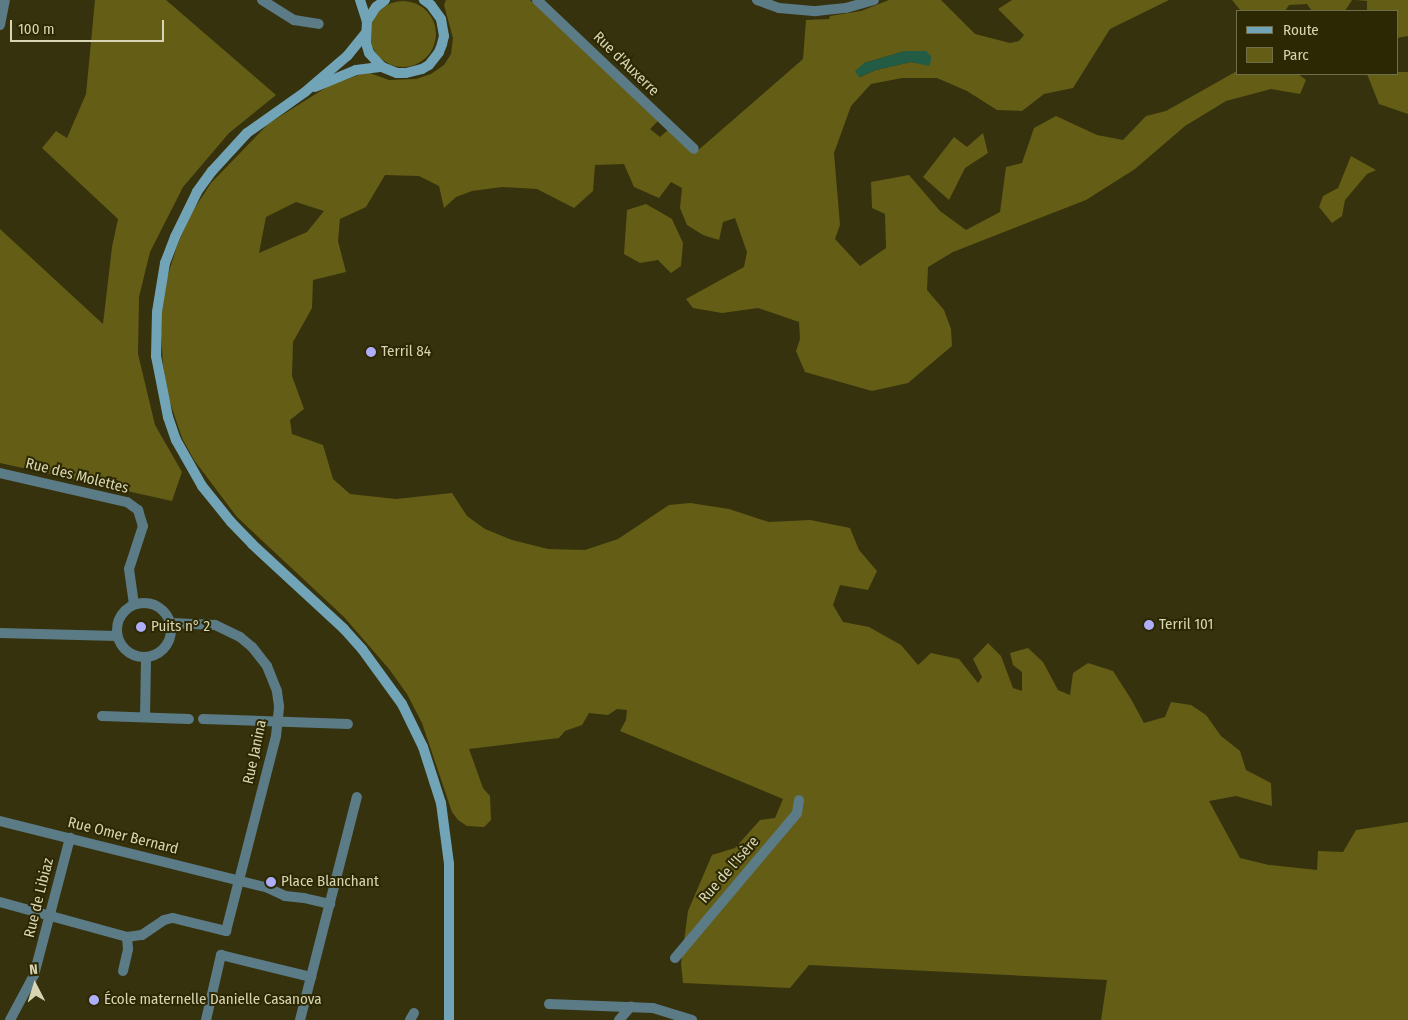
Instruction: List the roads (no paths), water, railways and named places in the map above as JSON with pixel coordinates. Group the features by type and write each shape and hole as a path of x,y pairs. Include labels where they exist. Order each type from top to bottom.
{"main road":[{"path":"360,0 367,20"},
{"path":"385,0 376,7 367,20 364,34 347,56 305,92 247,133 212,170 185,215 165,263 157,312 156,356 168,417 188,463 231,522 362,648 402,704 423,747 441,803 449,864 449,1020"},
{"path":"305,92 356,70 382,67 398,73 414,72 429,65 440,52 444,36 441,19 431,2"},
{"path":"364,34 369,52 382,67"}],"street":[{"path":"0,25 5,0"},
{"path":"262,0 294,20 319,24"},
{"name":"Rue d'Auxerre","path":"537,0 694,149"},
{"path":"757,0 779,8 816,11 846,8 874,0"},
{"name":"Rue des Molettes","path":"0,473 127,502 138,510 142,526 129,569 134,604"},
{"path":"147,602 159,607 168,616 170,623 171,636 165,648 154,655 146,657 128,652 117,636 119,617 134,604 147,602"},
{"name":"Rue Janina","path":"127,937 142,934 164,920 173,918 226,931 258,809 278,722 279,706 277,691 267,666 252,647 240,637 215,624 170,623"},
{"path":"0,634 117,636"},
{"path":"145,717 146,657"},
{"path":"102,716 188,718"},
{"path":"203,719 348,724"},
{"path":"300,1020 357,797"},
{"name":"Rue de l'Isère","path":"675,958 797,814 799,800"},
{"name":"Rue Omer Bernard","path":"0,821 239,880 268,888 285,896 330,904"},
{"name":"Rue de Libiaz","path":"10,1020 34,976 70,838"},
{"path":"0,902 127,937 128,949 123,971"},
{"path":"206,1020 221,955 311,977"},
{"path":"549,1004 658,1008 692,1020"},
{"path":"619,1020 631,1006"},
{"path":"0,1015 5,1020"}],"place":[{"name":"Terril 84","path":"371,352"},
{"name":"Terril 101","path":"1149,625"},
{"name":"Puits n° 2","path":"141,627"},
{"name":"Place Blanchant","path":"271,882"},
{"name":"École maternelle Danielle Casanova","path":"94,1000"}]}
